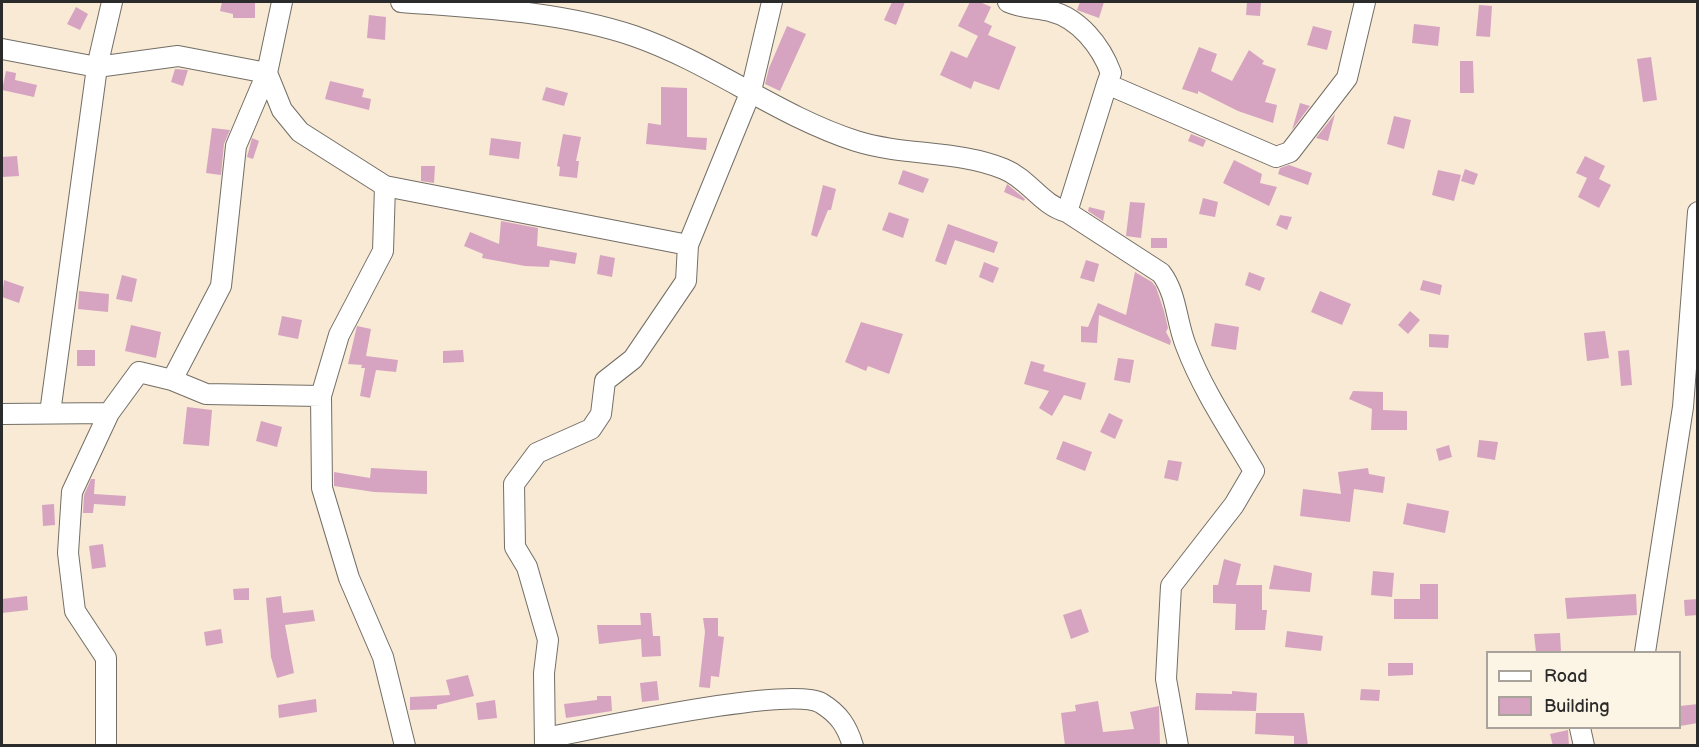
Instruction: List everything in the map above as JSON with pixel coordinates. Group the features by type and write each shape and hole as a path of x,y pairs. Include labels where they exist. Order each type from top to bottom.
{"street":[{"path":"50,413 97,67 112,2"},
{"path":"172,380 221,286 236,146 267,73 282,2"},
{"path":"400,2 577,20 635,37 682,56 811,123 857,141 892,149 966,159 1005,169 1033,188 1051,207 1067,212 1161,273 1171,286 1182,336 1204,388 1254,471 1234,505 1171,586 1166,679 1178,746"},
{"path":"772,2 751,91 688,245 687,281 633,359 605,381 601,414 591,429 537,453 514,484 515,547 527,567 548,640 544,673 545,742 701,708 788,700 819,702 846,724 853,746"},
{"path":"1008,2 1053,12 1085,30 1106,60 1111,73 1067,212"},
{"path":"1107,84 1276,157 1282,156 1290,152 1347,78 1365,2"},
{"path":"2,49 97,67 178,56 267,73"},
{"path":"267,73 282,110 300,132 385,186 688,245"},
{"path":"385,186 383,251 339,335 321,396 322,488 349,578 383,657 405,746"},
{"path":"1645,651 1683,407 1698,212"},
{"path":"106,746 106,658 75,611 68,553 72,492 109,413 139,372 172,380 206,394 321,396"},
{"path":"2,414 109,413"},
{"path":"1580,729 1584,746"}],"building":[{"path":"222,2 255,2 255,18 233,18 233,14 220,11"},
{"path":"892,2 905,2 896,25 884,20"},
{"path":"970,2 980,2 991,7 984,22 992,26 988,35 1016,47 999,90 974,81 971,89 940,75 951,51 967,58 978,36 958,26"},
{"path":"1080,2 1104,2 1099,18 1077,10"},
{"path":"1247,2 1261,2 1260,16 1246,15"},
{"path":"1479,5 1492,6 1490,37 1476,36"},
{"path":"76,7 88,14 80,30 67,24"},
{"path":"369,15 386,17 385,40 367,38"},
{"path":"1414,24 1440,27 1438,46 1412,43"},
{"path":"787,26 806,34 780,91 765,84 769,68"},
{"path":"1313,26 1332,31 1327,50 1307,45"},
{"path":"1199,47 1217,54 1211,71 1232,81 1249,50 1264,61 1262,64 1276,69 1265,102 1277,105 1273,123 1238,111 1198,91 1198,94 1182,89"},
{"path":"1651,57 1657,100 1643,102 1637,59"},
{"path":"1460,61 1473,61 1474,93 1460,93"},
{"path":"175,69 188,70 183,86 171,82"},
{"path":"6,71 16,73 15,80 37,85 34,97 2,90"},
{"path":"330,81 364,89 362,97 371,99 369,110 325,99"},
{"path":"546,87 568,93 564,106 542,100"},
{"path":"661,87 687,88 687,137 707,138 706,150 646,144 648,123 661,125"},
{"path":"1300,103 1310,106 1292,130"},
{"path":"1335,114 1328,141 1316,138"},
{"path":"1394,116 1411,120 1404,149 1387,144"},
{"path":"212,128 230,130 224,144 221,175 206,173"},
{"path":"563,134 581,137 576,161 579,161 577,178 559,176 560,167 557,166"},
{"path":"1191,134 1206,140 1203,147 1188,141"},
{"path":"252,138 259,141 253,159 247,157"},
{"path":"491,138 521,142 519,159 489,155"},
{"path":"17,156 19,176 2,177 2,157"},
{"path":"1585,156 1605,166 1599,179 1611,185 1599,208 1578,197 1587,178 1576,173"},
{"path":"1234,160 1262,174 1260,183 1277,187 1269,206 1223,183"},
{"path":"1289,165 1312,173 1308,185 1278,174 1280,168"},
{"path":"421,166 435,166 434,183 421,181"},
{"path":"1465,169 1478,174 1474,185 1461,181"},
{"path":"903,170 929,179 923,193 898,184"},
{"path":"1438,170 1461,175 1454,201 1432,195"},
{"path":"1007,184 1025,199 1024,201 1004,192"},
{"path":"823,185 836,189 831,210 828,210 817,237 811,235"},
{"path":"1203,198 1218,202 1215,217 1199,214"},
{"path":"1130,202 1145,203 1141,238 1126,236"},
{"path":"1089,207 1105,211 1103,221 1088,211"},
{"path":"889,212 909,219 903,238 882,230"},
{"path":"1280,215 1292,217 1287,230 1276,225"},
{"path":"501,221 538,228 537,246 577,253 575,264 550,260 549,267 525,266 482,258 483,254 464,246 470,232 499,244"},
{"path":"948,224 998,242 994,253 955,240 946,265 935,261"},
{"path":"1151,238 1167,238 1167,248 1151,248"},
{"path":"600,255 615,258 612,277 597,274"},
{"path":"1086,260 1099,264 1094,282 1080,278"},
{"path":"984,262 999,268 993,283 979,277"},
{"path":"1135,272 1156,287 1164,311 1170,345 1099,315 1097,343 1081,342 1081,326 1088,327 1098,303 1126,315"},
{"path":"1249,272 1265,278 1260,291 1245,285"},
{"path":"122,275 137,279 132,302 116,299"},
{"path":"4,280 24,287 19,303 2,297"},
{"path":"1423,280 1442,285 1440,295 1420,290"},
{"path":"79,291 109,294 108,312 78,309"},
{"path":"1320,291 1351,304 1342,325 1311,312"},
{"path":"1410,311 1420,320 1408,334 1398,325"},
{"path":"282,316 302,320 298,339 278,335"},
{"path":"861,322 903,334 889,374 868,366 866,371 845,362"},
{"path":"1215,323 1239,327 1236,350 1211,346"},
{"path":"131,325 161,332 156,358 125,351"},
{"path":"357,326 371,329 366,356 398,360 396,372 376,370 370,398 360,396 365,368 361,368 362,365 348,364"},
{"path":"1605,331 1609,358 1587,361 1584,333"},
{"path":"1429,334 1449,335 1448,348 1429,347"},
{"path":"77,350 95,350 95,366 77,366"},
{"path":"463,350 464,362 443,363 443,351"},
{"path":"1629,350 1632,385 1621,386 1618,351"},
{"path":"1118,358 1134,360 1130,383 1114,380"},
{"path":"1031,361 1045,365 1043,371 1086,383 1081,400 1064,395 1052,416 1039,408 1049,391 1024,384"},
{"path":"1353,391 1383,392 1383,410 1407,411 1407,430 1371,430 1372,409 1349,399"},
{"path":"187,407 212,410 209,446 183,444"},
{"path":"1109,413 1123,420 1115,439 1100,432"},
{"path":"261,421 282,427 277,447 256,441"},
{"path":"1479,440 1498,442 1495,460 1477,457"},
{"path":"1063,441 1092,452 1085,471 1056,459"},
{"path":"1449,445 1452,457 1439,461 1436,449"},
{"path":"1168,460 1182,462 1178,481 1164,478"},
{"path":"371,468 427,471 427,494 374,492 334,486 334,472 370,478"},
{"path":"1368,468 1369,474 1385,477 1383,493 1354,489 1350,522 1300,516 1303,489 1341,494 1338,472"},
{"path":"91,479 95,479 94,494 126,496 125,506 94,504 93,513 83,513 84,495"},
{"path":"1407,503 1449,511 1445,533 1403,524"},
{"path":"54,504 55,525 43,526 42,505"},
{"path":"103,544 106,567 92,569 89,546"},
{"path":"1224,559 1241,564 1236,585 1262,585 1262,610 1267,610 1265,630 1235,630 1236,604 1213,603 1213,585 1218,585"},
{"path":"1274,565 1312,573 1310,592 1269,589"},
{"path":"1373,571 1394,573 1392,597 1371,595"},
{"path":"1420,584 1438,584 1438,619 1394,619 1394,599 1420,599"},
{"path":"249,588 249,600 234,600 233,589"},
{"path":"1636,594 1637,615 1567,619 1565,598"},
{"path":"27,596 28,610 2,613 2,599"},
{"path":"281,596 283,613 313,610 315,621 285,625 294,673 277,678 271,657 266,598"},
{"path":"1698,599 1698,615 1685,616 1684,600"},
{"path":"1081,609 1089,632 1071,639 1063,615"},
{"path":"640,613 651,613 653,636 660,636 661,656 642,657 641,639 599,644 597,625 641,625"},
{"path":"703,618 718,618 718,636 724,637 719,677 711,676 710,688 699,687 705,632"},
{"path":"221,629 223,643 206,646 204,632"},
{"path":"1287,631 1323,636 1321,651 1285,647"},
{"path":"1560,633 1561,651 1536,651 1534,634"},
{"path":"1388,663 1413,663 1413,675 1388,676"},
{"path":"468,675 474,696 437,705 437,709 410,710 410,697 450,695 446,680"},
{"path":"657,681 659,700 642,702 640,683"},
{"path":"1361,689 1380,690 1379,701 1360,700"},
{"path":"1232,691 1257,693 1256,711 1195,710 1196,693 1232,694"},
{"path":"597,696 611,696 612,711 566,718 564,704 597,700"},
{"path":"316,699 317,712 279,718 278,705"},
{"path":"495,700 497,718 478,720 476,703"},
{"path":"1098,701 1103,732 1134,729 1130,712 1159,706 1160,746 1065,746 1061,713 1076,711 1075,705"},
{"path":"1698,704 1698,723 1681,726 1681,706"},
{"path":"1256,713 1304,713 1308,746 1294,746 1294,736 1255,734"},
{"path":"1568,730 1569,746 1553,746 1550,734"}]}
